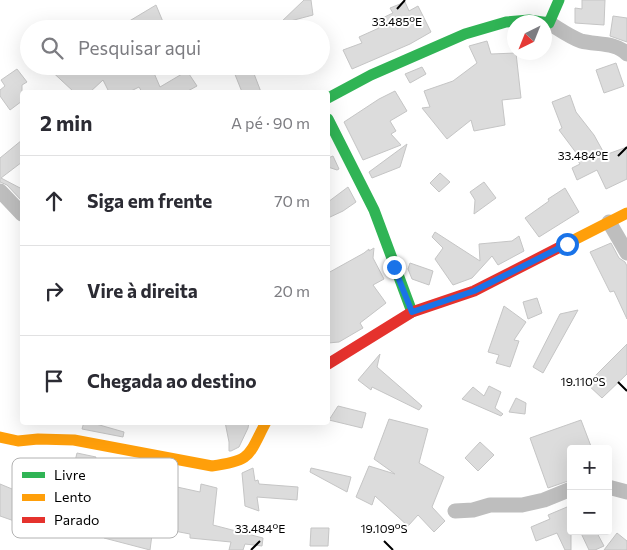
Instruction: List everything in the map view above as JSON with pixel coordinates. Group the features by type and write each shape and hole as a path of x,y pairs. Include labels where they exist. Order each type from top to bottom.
{"street":[{"path":"552,16 559,0"},
{"path":"330,97 371,75 465,34 507,22"},
{"path":"552,25 578,40 617,46 627,54"},
{"path":"330,123 374,210 412,312"},
{"path":"0,191 20,212"},
{"path":"330,363 412,312 474,291 627,212"},
{"path":"609,222 627,253"},
{"path":"178,460 212,466 235,462 248,456 264,425"},
{"path":"0,437 18,441 38,439 74,440 170,458"},
{"path":"612,488 627,492"},
{"path":"455,511 473,510 490,505 522,505 544,500 569,490"}],"building":[{"path":"304,0 311,0 313,15 294,20 283,20"},
{"path":"582,0 605,0 604,25 575,23 575,8 582,9"},
{"path":"405,2 409,11 418,6 431,32 410,44 352,69 343,50 362,43 359,37 379,28 376,21 393,13 390,8"},
{"path":"156,5 162,20 131,20"},
{"path":"613,16 627,18 627,42 610,36"},
{"path":"487,41 491,54 507,53 507,60 517,60 521,98 502,100 505,125 474,131 471,120 447,139 422,108 430,107 424,91 453,81 477,63 469,46"},
{"path":"616,63 624,86 604,93 596,70"},
{"path":"422,67 426,74 410,83 405,74"},
{"path":"17,69 27,82 22,85 22,90 20,90 20,102 10,110 0,96 0,90 5,86 1,80"},
{"path":"56,75 155,75 160,87 180,75 190,75 197,86 190,90 141,90 139,87 133,90 108,90 103,80 92,90 72,90"},
{"path":"235,75 254,75 260,90 241,90"},
{"path":"395,91 407,111 390,121 396,131 391,134 401,145 363,160 344,122"},
{"path":"570,95 576,112 594,135 605,155 627,147 627,179 606,189 597,170 577,180 572,168 580,164 575,156 577,154 559,130 562,128 552,102"},
{"path":"20,142 20,164 1,178 20,188 20,199 7,185 0,182 0,158"},
{"path":"407,144 400,167 372,178 369,172"},
{"path":"333,156 339,169 330,168 330,157"},
{"path":"440,173 450,182 439,192 430,183"},
{"path":"484,182 496,198 474,214 475,200 470,192"},
{"path":"348,187 356,202 330,217 330,200"},
{"path":"565,188 579,212 539,237 525,218"},
{"path":"435,232 480,261 479,244 512,241 519,236 524,251 498,265 492,256 472,278 453,285 435,259 443,248 432,237"},
{"path":"611,243 619,258 627,266 627,319 614,291 610,292 590,252"},
{"path":"374,248 373,258 384,279 373,285 386,303 360,323 363,328 339,342 330,343 330,272 369,249 369,251"},
{"path":"410,263 433,271 429,285 412,279 408,269"},
{"path":"537,298 542,313 528,319 523,302"},
{"path":"504,306 526,322 514,340 519,341 510,367 496,363 499,355 488,352"},
{"path":"578,310 543,373 533,367 560,314"},
{"path":"627,344 627,374 602,398 587,384 596,378 595,376"},
{"path":"380,354 377,367 422,406 419,410 372,387 371,390 358,380"},
{"path":"489,386 501,392 495,408 503,414 501,416 462,399 473,387 484,396"},
{"path":"516,398 526,403 525,414 509,412"},
{"path":"338,406 366,413 362,428 330,420"},
{"path":"389,419 428,429 419,463 444,477 432,507 445,521 434,532 418,515 408,526 375,496 372,505 356,497 369,466 395,474 374,459"},
{"path":"581,420 590,445 567,445 567,481 548,488 530,438"},
{"path":"83,425 100,425 124,432 123,437 82,429"},
{"path":"226,425 248,425 239,447 229,451"},
{"path":"480,442 494,455 478,471 465,458"},
{"path":"77,453 96,457 96,458 76,458"},
{"path":"253,468 255,481 258,480 259,484 298,487 297,500 257,497 259,511 245,506 242,473"},
{"path":"311,468 351,477 347,492 310,472"},
{"path":"0,484 12,489 12,520 0,516"},
{"path":"201,484 217,488 213,525 263,538 262,546 245,544 243,550 229,550 231,542 190,538 190,534 178,532 178,487 200,492"},
{"path":"567,507 567,535 571,535 571,550 565,550 557,533 536,541 531,527 550,519 548,515"},
{"path":"311,528 329,528 328,546 310,546"},
{"path":"617,533 627,541 627,550 604,550"},
{"path":"582,535 598,535 604,546 595,550 589,550"},
{"path":"104,538 152,538 150,550"}],"traffic: fast":[{"path":"330,97 371,75 465,34 506,22 529,20 549,23 559,0"},
{"path":"330,123 374,210 412,312"}],"traffic: slow":[{"path":"564,245 627,213"},
{"path":"178,460 212,466 235,462 242,459 252,450 265,425"},
{"path":"0,437 18,441 38,439 74,440 170,458"}],"traffic: jam":[{"path":"330,363 412,312 474,291 564,245"}],"route":[{"path":"394,267 412,312 474,291 567,244"}]}
